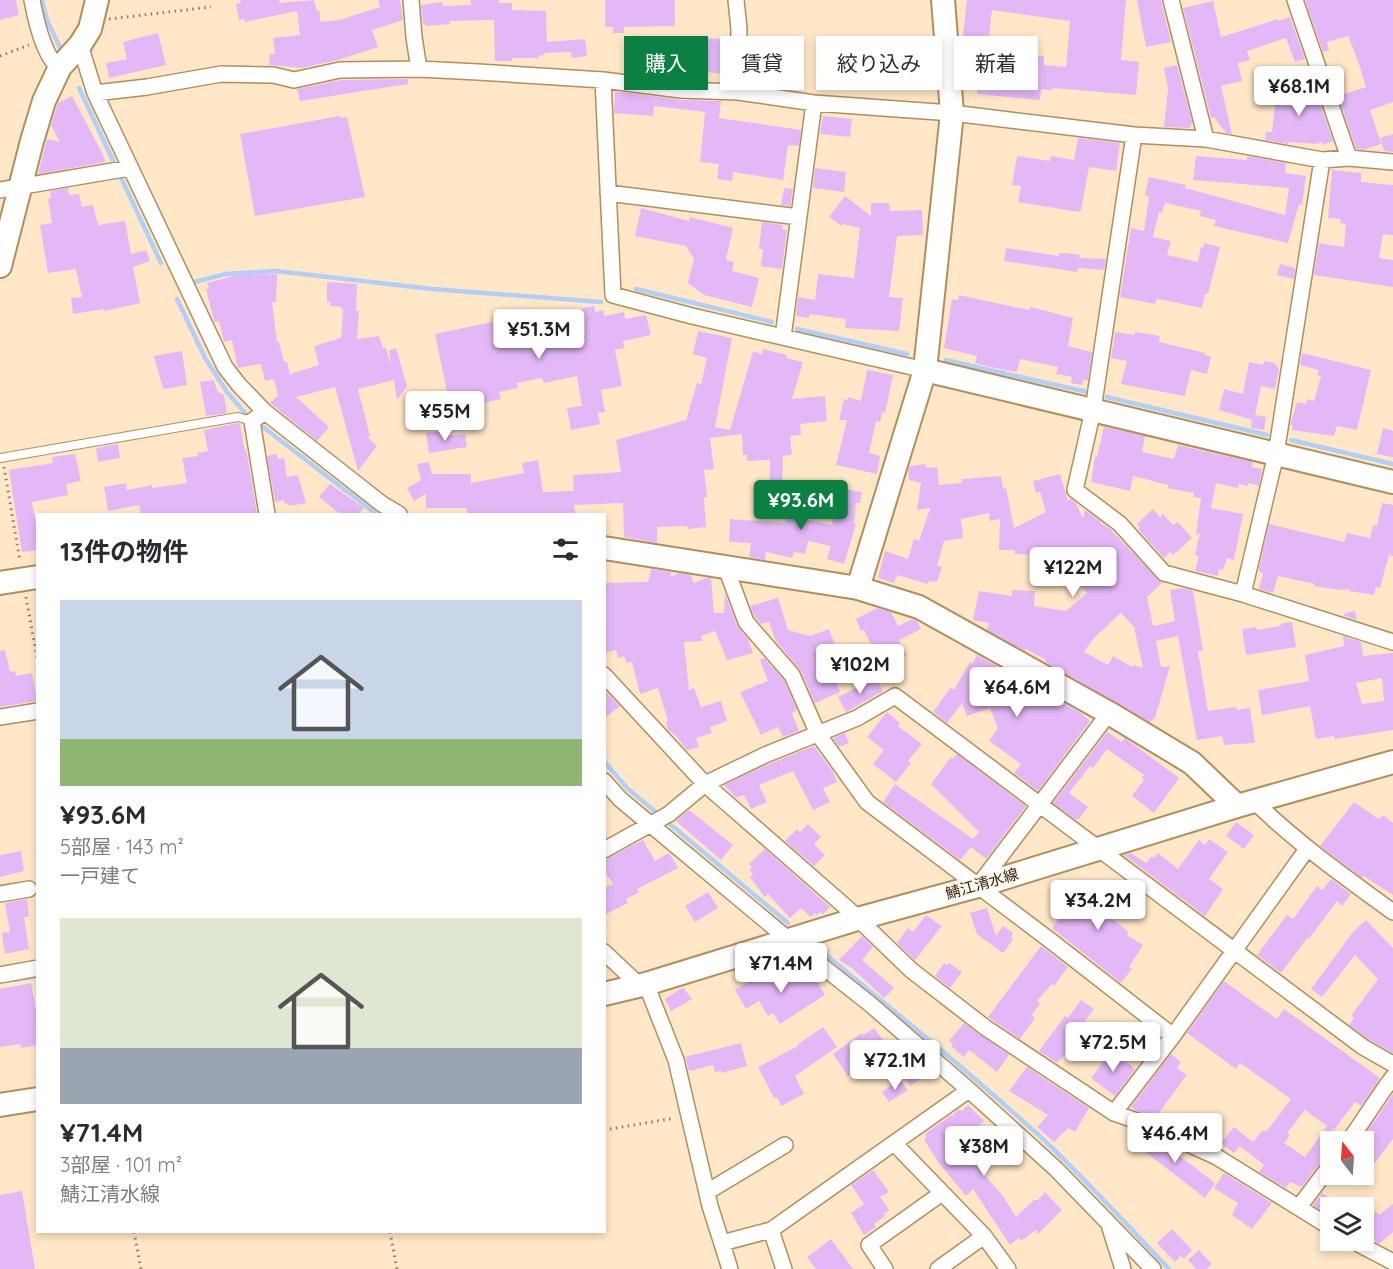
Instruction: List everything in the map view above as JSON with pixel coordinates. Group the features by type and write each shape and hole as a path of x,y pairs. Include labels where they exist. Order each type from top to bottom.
{"street":[{"path":"32,0 43,40 55,65 60,67"},
{"path":"411,0 419,69"},
{"path":"736,0 739,29 738,92"},
{"path":"858,588 925,370 952,113 943,0"},
{"path":"1171,0 1206,139"},
{"path":"1295,0 1349,158"},
{"path":"0,266 10,188 44,101 60,67 80,45 90,29 95,10"},
{"path":"80,45 122,170 225,366 239,385 265,411 382,504 397,513"},
{"path":"95,93 147,87 221,74 273,75 294,80 340,70 419,69 603,80 681,90 738,92 814,103 952,113 1134,135 1206,139 1322,160 1349,158 1393,162"},
{"path":"603,80 613,295 1393,482"},
{"path":"783,337 814,103"},
{"path":"1134,135 1093,410 1075,490 1120,524 1164,573 1243,594 1393,642"},
{"path":"1243,594 1276,454 1322,160"},
{"path":"10,188 122,170"},
{"path":"608,193 799,217"},
{"path":"265,411 252,421 267,513"},
{"path":"606,548 858,588 919,607 1192,763 1393,912"},
{"path":"726,568 746,622 765,640 792,675 818,734 867,802 1173,1036"},
{"path":"0,583 30,578"},
{"path":"606,677 705,784 848,909 911,970 986,1028 1114,1113 1140,1122 1217,1157 1320,1221"},
{"path":"606,849 659,820 705,784 765,755 857,718 895,696 1363,1047 1393,1064"},
{"path":"0,717 36,711"},
{"path":"978,886 1109,714"},
{"name":"鯖江清水線","path":"606,993 857,919 978,886 1246,804 1393,762"},
{"path":"606,783 620,799 659,820 789,940 870,1004 969,1090 1056,1169 1153,1269"},
{"path":"1114,1113 1173,1036 1307,849"},
{"path":"0,894 29,890"},
{"path":"606,954 643,984 676,1060 707,1192 729,1269"},
{"path":"0,972 36,968"},
{"path":"1356,1131 1393,1077"},
{"path":"722,1243 771,1230 969,1090"},
{"path":"0,1105 36,1099"},
{"path":"894,1143 984,1236 1008,1269"},
{"path":"707,1192 785,1145"},
{"path":"1299,1207 1320,1179"},
{"path":"885,1269 869,1245 942,1193"},
{"path":"1108,1222 1123,1269"},
{"path":"771,1230 784,1269"},
{"path":"938,1269 984,1236"},
{"path":"1372,1251 1393,1262"}],"lane":[{"path":"1,458 238,417 252,421"}],"path":[{"path":"95,10 211,7"},
{"path":"0,56 43,40"},
{"path":"1,458 30,578 36,642"},
{"path":"606,1130 689,1115"},
{"path":"134,1233 141,1269"},
{"path":"390,1233 397,1269"}],"building":[{"path":"0,0 16,0 19,15 0,20"},
{"path":"240,0 279,0 280,3 314,0 317,11 320,11 320,22 339,20 380,7 378,0 400,0 403,20 372,30 378,47 338,60 302,68 269,65 270,54 275,54 273,38 300,35 297,11 245,22 244,19 239,20 236,4 241,3"},
{"path":"471,0 499,0 499,3 512,3 512,10 546,11 547,42 585,39 587,56 572,58 571,52 544,53 539,58 512,58 512,61 495,61 494,20 449,21 450,24 425,26 423,24 421,5 442,2 443,6 471,5"},
{"path":"605,0 675,0 675,26 624,27 624,33 613,33 613,27 605,27"},
{"path":"967,0 1126,0 1121,60 1139,62 1136,95 1053,88 1052,90 1041,89 1040,100 977,94 977,90 1038,90 1038,55 1044,56 1044,65 1066,67 1070,21 992,10 989,36 963,36"},
{"path":"1137,0 1161,0 1171,42 1146,47"},
{"path":"1305,0 1393,0 1393,102 1370,110 1381,144 1363,150 1356,149 1338,96 1366,87 1358,61 1348,36 1327,42 1329,50 1323,52"},
{"path":"1213,1 1221,37 1290,17 1305,59 1295,62 1286,38 1247,51 1250,60 1238,63 1242,81 1221,86 1232,134 1226,133 1214,117 1211,118 1183,8"},
{"path":"158,33 166,65 109,78 106,63 127,59 123,42"},
{"path":"708,38 720,39 720,74 708,72"},
{"path":"1177,65 1192,122 1190,128 1164,127 1168,89 1164,68"},
{"path":"1299,68 1310,105 1319,101 1333,141 1323,145 1322,142 1317,144 1288,142 1288,144 1265,140 1266,132 1272,132 1275,105 1293,106 1283,74"},
{"path":"408,79 408,84 300,101 297,89 341,80"},
{"path":"615,91 680,100 721,101 719,118 801,130 799,146 788,145 783,180 733,172 732,181 717,179 719,164 700,162 705,112 654,106 653,116 614,113"},
{"path":"72,96 105,162 38,174 47,139 60,142 51,125 58,103"},
{"path":"340,116 341,118 347,117 365,197 255,216 240,134"},
{"path":"823,116 852,119 850,137 820,134"},
{"path":"1393,134 1393,152 1384,151 1380,138"},
{"path":"1078,138 1120,143 1116,171 1089,167 1081,210 1079,212 1018,202 1021,186 1012,185 1017,156 1050,161 1051,156 1074,160"},
{"path":"1196,156 1247,160 1247,156 1286,163 1285,173 1306,176 1302,205 1299,204 1288,243 1214,226 1216,220 1200,216 1201,211 1165,203 1162,213 1159,212 1153,237 1171,241 1167,255 1198,262 1204,243 1220,247 1202,308 1158,299 1155,304 1120,297 1131,228 1144,231 1149,197 1145,195 1149,177 1186,185 1185,188 1285,215 1289,188 1193,180"},
{"path":"815,168 846,172 844,192 813,188"},
{"path":"1332,170 1361,173 1361,182 1393,185 1393,235 1383,234 1379,258 1393,260 1393,287 1314,275 1313,279 1319,243 1344,247 1346,224 1340,223 1341,219 1328,218"},
{"path":"68,188 69,195 79,194 82,207 93,205 98,225 125,221 131,254 146,250 150,261 133,267 140,303 105,311 104,309 73,314 71,298 82,297 76,269 48,273 40,225 52,223 48,199 51,198 50,191"},
{"path":"784,188 793,189 790,206 781,205"},
{"path":"845,196 871,216 871,203 889,203 890,211 922,210 923,235 897,236 889,297 903,298 899,331 845,328 846,319 810,314 809,318 796,316 798,297 815,300 818,274 854,278 860,228 843,224 842,226 829,217"},
{"path":"641,208 689,221 690,217 733,228 726,260 734,262 732,271 759,278 752,307 704,295 688,283 694,259 686,246 635,236"},
{"path":"762,222 783,225 782,229 787,230 782,269 761,266 763,249 759,249"},
{"path":"1006,248 1059,256 1059,253 1065,253 1080,255 1079,258 1106,259 1104,270 1078,268 1077,272 1004,261"},
{"path":"1280,264 1295,268 1294,279 1277,275"},
{"path":"277,274 276,302 272,302 277,342 279,342 290,374 319,365 314,346 341,338 343,309 330,306 331,302 327,302 327,282 357,284 356,311 359,311 357,339 379,336 383,348 386,348 391,365 389,350 396,348 407,386 397,400 394,380 358,389 370,436 368,438 377,446 358,471 335,387 296,397 329,427 317,441 270,403 278,395 274,379 265,381 261,364 238,368 232,340 224,342 219,321 214,321 206,289 209,288 207,283 237,275"},
{"path":"959,295 1029,310 1030,307 1073,318 1068,346 1092,352 1088,380 1083,380 1082,385 1071,383 1072,377 1056,374 1058,367 1020,359 1017,372 991,367 975,363 977,356 944,348 952,299 958,300"},
{"path":"594,306 595,312 603,310 604,316 624,312 625,319 646,315 651,335 623,341 624,348 615,350 622,386 601,390 605,412 598,413 600,424 571,430 567,408 582,406 577,376 544,383 542,378 517,383 518,388 499,392 501,399 468,406 467,397 449,401 435,334 506,319 509,337 526,334 527,340 575,331 571,311"},
{"path":"698,331 732,338 715,427 730,430 753,351 762,354 763,349 803,362 792,399 825,396 827,421 800,424 801,435 790,436 792,455 783,456 782,496 769,495 770,460 747,461 747,455 743,455 742,434 710,438 714,469 704,470 707,497 704,498 706,527 688,529 687,526 657,527 657,543 624,537 623,503 574,505 575,513 467,513 467,508 426,508 426,494 414,501 407,488 421,480 417,464 429,462 432,474 471,474 471,483 524,473 522,463 538,460 543,492 574,491 573,475 621,472 616,440 686,420 697,383 701,384 707,358 693,354"},
{"path":"1115,332 1160,336 1159,342 1205,353 1211,357 1207,374 1191,370 1185,396 1121,384 1127,361 1111,358"},
{"path":"182,351 187,385 163,389 154,356"},
{"path":"1302,353 1371,370 1357,430 1337,426 1334,436 1292,430 1293,425 1290,425 1297,402 1306,404 1307,399 1314,401 1321,376 1317,375 1319,370 1300,365"},
{"path":"1264,361 1274,363 1279,368 1275,389 1261,386 1255,415 1266,417 1264,430 1251,428 1252,420 1219,410 1224,389 1243,394 1249,362 1263,365"},
{"path":"867,370 893,375 885,413 882,412 880,422 876,421 869,453 880,456 877,474 836,465 847,420 839,420 844,399 848,400 848,397 861,401"},
{"path":"214,380 217,391 224,395 227,413 206,416 200,382"},
{"path":"240,424 257,513 141,513 139,505 108,511 104,487 126,483 127,490 152,485 152,488 187,483 182,458 198,456 197,453 208,451 204,430"},
{"path":"1104,427 1145,436 1142,452 1174,459 1178,445 1253,462 1252,467 1262,469 1259,486 1248,483 1248,486 1239,484 1238,488 1216,483 1211,508 1243,514 1234,560 1227,558 1223,570 1219,569 1218,576 1195,571 1199,556 1195,555 1200,533 1196,535 1201,498 1193,497 1194,493 1168,488 1168,485 1133,476 1130,491 1091,482 1095,457 1097,457"},
{"path":"1383,428 1393,431 1393,457 1377,454"},
{"path":"447,431 447,436 465,434 467,447 429,453 426,433"},
{"path":"118,444 120,458 98,462 96,448"},
{"path":"75,454 81,481 66,484 68,495 32,502 36,524 36,550 22,552 9,470 53,463 52,457"},
{"path":"277,454 278,459 284,458 287,477 298,475 306,503 289,506 284,500 275,502 267,456"},
{"path":"926,464 927,468 937,467 939,485 962,483 962,479 1001,476 1003,489 1006,488 1014,528 1046,512 1040,492 1036,493 1033,481 1060,474 1068,501 1071,499 1075,502 1083,518 1085,510 1111,530 1162,583 1147,597 1153,626 1175,621 1170,590 1183,588 1193,591 1203,650 1198,651 1208,711 1236,707 1237,710 1250,708 1255,743 1224,745 1222,736 1197,740 1178,636 1156,641 1161,667 1170,666 1155,718 1150,722 1045,662 1046,660 987,630 989,623 973,620 979,591 1012,596 1012,590 1035,591 1034,606 1066,611 1087,593 1069,573 1043,573 1044,555 1015,554 1015,550 999,550 1000,519 990,521 989,513 961,519 963,538 944,541 937,566 942,567 937,582 929,581 928,584 897,575 894,583 878,578 885,551 908,559 914,539 919,541 930,508 917,510 921,483 909,480 910,466","holes":["1121,613 1134,627 1143,668 1133,665 1132,667 1113,656 1108,665 1084,652 1094,638"]},
{"path":"330,484 364,508 359,513 339,513 319,497"},
{"path":"837,488 862,492 860,503 856,503 854,523 856,524 844,564 827,559 831,546 808,541 805,554 794,552 792,558 766,552 765,560 749,557 751,543 729,542 730,519 785,523 788,509 802,512 800,518 832,525"},
{"path":"1382,503 1393,505 1393,556 1389,555 1380,588 1376,587 1374,595 1349,591 1350,589 1340,590 1314,586 1315,584 1278,576 1273,593 1259,589 1263,573 1259,571 1259,568 1269,524 1344,542 1347,533 1370,538 1373,525 1377,526"},
{"path":"1153,509 1161,518 1162,513 1173,525 1178,522 1192,538 1173,555 1170,552 1164,558 1138,529 1140,527 1137,524"},
{"path":"651,569 671,572 671,577 679,573 691,575 694,583 711,578 714,613 724,613 725,594 737,626 748,639 753,653 727,660 715,631 701,636 702,641 684,642 689,690 694,688 701,707 721,701 727,721 710,727 712,733 696,738 699,747 687,750 668,730 666,722 668,721 658,688 640,694 632,662 627,663 624,656 618,658 616,650 606,652 606,583 648,582"},
{"path":"778,598 788,630 810,636 829,629 838,652 819,659 829,682 835,679 840,692 815,703 801,671 776,641 769,622 761,624 755,617 750,606"},
{"path":"877,608 891,612 898,626 913,619 917,621 921,629 899,640 906,655 898,659 900,662 883,670 864,630 861,631 856,619"},
{"path":"1355,611 1357,620 1344,616 1345,613"},
{"path":"1292,622 1296,647 1246,655 1242,629 1256,627 1257,630"},
{"path":"1343,636 1361,642 1363,656 1393,653 1393,730 1335,739 1334,736 1316,739 1310,706 1262,715 1258,690 1309,681 1305,655 1344,646","holes":["1382,678 1384,701 1362,704 1356,683"]},
{"path":"5,650 10,672 15,671 16,676 32,673 36,701 0,707 0,651"},
{"path":"977,655 1081,713 1090,721 1038,791 1014,773 1021,764 989,741 998,728 990,708 967,716 962,703 947,723 933,712 951,687 954,690 970,662 972,664"},
{"path":"764,658 784,680 797,710 792,713 799,731 783,737 778,727 761,735 740,692 768,681 760,660"},
{"path":"876,678 883,691 846,712 838,697"},
{"path":"606,692 620,706 606,716"},
{"path":"887,712 900,723 898,726 922,744 908,761 911,763 896,782 873,764 884,750 867,737"},
{"path":"1107,732 1122,742 1125,738 1179,778 1154,813 1132,796 1144,780 1142,778 1144,775 1107,749 1093,768 1090,766 1069,793 1088,807 1079,819 1075,819 1053,803"},
{"path":"845,733 849,743 839,747 833,738"},
{"path":"814,746 833,772 837,782 823,788 830,802 813,810 793,771 759,785 767,802 751,809 744,795 736,798 724,785 769,764"},
{"path":"957,754 1026,806 986,859 971,847 960,860 883,802 895,784 973,839 979,832 931,784 951,757 953,759"},
{"path":"1354,802 1377,818 1383,815 1393,823 1393,895 1364,876 1362,878 1320,846"},
{"path":"689,810 733,845 721,860 676,821"},
{"path":"1236,822 1254,835 1244,849 1226,836"},
{"path":"808,824 821,837 814,844 825,855 814,866 785,841 797,829 800,832"},
{"path":"1209,839 1228,852 1209,879 1223,889 1205,916 1124,855 1131,853 1146,863 1158,853 1178,869 1199,840 1205,845"},
{"path":"643,840 655,861 669,853 678,868 637,889 639,892 626,899 628,903 606,914 606,887 613,884 606,873 606,859"},
{"path":"765,849 830,907 823,914 815,913 811,917 801,908 790,918 768,894 765,897 750,877 753,874 749,864"},
{"path":"21,851 24,871 0,877 0,855"},
{"path":"1331,879 1351,894 1342,906 1337,901 1281,973 1257,955 1287,915 1293,919 1317,886 1322,890"},
{"path":"1089,881 1119,902 1108,916 1129,932 1127,935 1143,945 1129,967 1132,969 1121,983 1052,928 1085,882 1087,884"},
{"path":"708,892 718,908 695,922 685,906"},
{"path":"27,899 29,917 24,917 29,949 5,954 2,933 10,932 5,903"},
{"path":"987,908 996,936 1003,926 1013,933 1011,937 1013,939 1003,953 977,934 970,913"},
{"path":"926,915 942,926 915,960 897,943 908,928 913,932"},
{"path":"1366,920 1393,948 1393,1053 1349,1025 1354,1018 1351,1016 1378,979 1355,955 1322,997 1311,989 1353,932"},
{"path":"862,936 873,947 862,960 894,988 884,998 853,969 839,960"},
{"path":"1041,946 1068,967 1054,986 1052,984 1037,1001 1040,1003 1032,1015 1035,1018 1020,1039 988,1017"},
{"path":"944,963 947,965 949,963 962,972 950,988 935,976"},
{"path":"808,968 825,995 780,1024 773,1013 768,1016 759,1001 746,1009 735,990 769,970 776,987"},
{"path":"1224,981 1277,1019 1284,1009 1380,1078 1361,1106 1355,1102 1334,1130 1330,1128 1334,1131 1323,1131 1327,1126 1305,1110 1287,1133 1290,1135 1284,1143 1305,1157 1320,1136 1320,1163 1302,1187 1290,1182 1286,1188 1259,1172 1264,1165 1240,1146 1234,1153 1221,1143 1234,1127 1253,1142 1263,1130 1266,1132 1291,1099 1240,1063 1236,1069 1187,1033"},
{"path":"31,983 36,1010 36,1045 21,1048 20,1044 0,1047 0,989"},
{"path":"683,987 692,999 671,1011 665,999"},
{"path":"1081,1000 1094,1009 1071,1040 1076,1043 1057,1063 1039,1051 1065,1016 1068,1018"},
{"path":"964,1023 1009,1055 997,1072 969,1050 964,1057 951,1046 953,1044 949,1041"},
{"path":"823,1027 837,1047 795,1076 804,1094 781,1106 777,1097 774,1098 758,1067 798,1046"},
{"path":"874,1028 888,1047 848,1076 833,1054 862,1033 863,1035"},
{"path":"741,1043 747,1066 722,1073 721,1071 715,1072 713,1065 689,1071 685,1057"},
{"path":"900,1047 924,1076 910,1086 888,1056"},
{"path":"1112,1050 1135,1069 1115,1096 1091,1078"},
{"path":"1171,1054 1181,1062 1177,1068 1187,1075 1155,1118 1135,1110 1131,1107"},
{"path":"1027,1067 1089,1108 1075,1132 1068,1128 1054,1142 1037,1127 1048,1115 1009,1091"},
{"path":"900,1079 908,1090 889,1102 882,1092"},
{"path":"1393,1094 1393,1139 1374,1164 1374,1131 1368,1131"},
{"path":"968,1105 984,1121 976,1128 982,1134 963,1150 1003,1196 1016,1217 1045,1192 1062,1210 1038,1234 1036,1230 1021,1241 1019,1238 1010,1245 973,1189 966,1196 938,1162 924,1139 927,1137 925,1134"},
{"path":"1139,1132 1173,1148 1172,1150 1215,1183 1205,1198 1131,1141"},
{"path":"873,1170 889,1192 880,1197 889,1210 874,1224 876,1227 864,1235 851,1213 864,1204 851,1185"},
{"path":"1224,1173 1272,1203 1252,1229 1232,1215 1238,1203 1214,1188"},
{"path":"22,1191 35,1269 0,1269 0,1195"},
{"path":"1322,1193 1328,1197 1320,1197 1320,1210 1313,1205"},
{"path":"1393,1204 1393,1232 1379,1244 1374,1240 1374,1214 1376,1212 1379,1215"},
{"path":"1172,1229 1192,1250 1184,1259 1181,1256 1175,1262 1157,1243"},
{"path":"831,1239 853,1269 816,1269 807,1257"},
{"path":"1199,1250 1212,1264 1206,1269 1196,1269 1188,1260"}],"waterway":[{"path":"42,0 47,20 62,52"},
{"path":"79,88 161,263"},
{"path":"194,282 226,274 276,271 432,289 601,302"},
{"path":"636,289 772,322"},
{"path":"177,299 205,358 227,392 245,413"},
{"path":"797,329 907,354"},
{"path":"946,360 1087,392"},
{"path":"1107,397 1267,435"},
{"path":"263,427 375,513"},
{"path":"1291,440 1393,464"},
{"path":"606,763 627,788 788,923"},
{"path":"815,946 960,1066 1045,1141 1169,1269"},
{"path":"14,980 36,976"}]}
